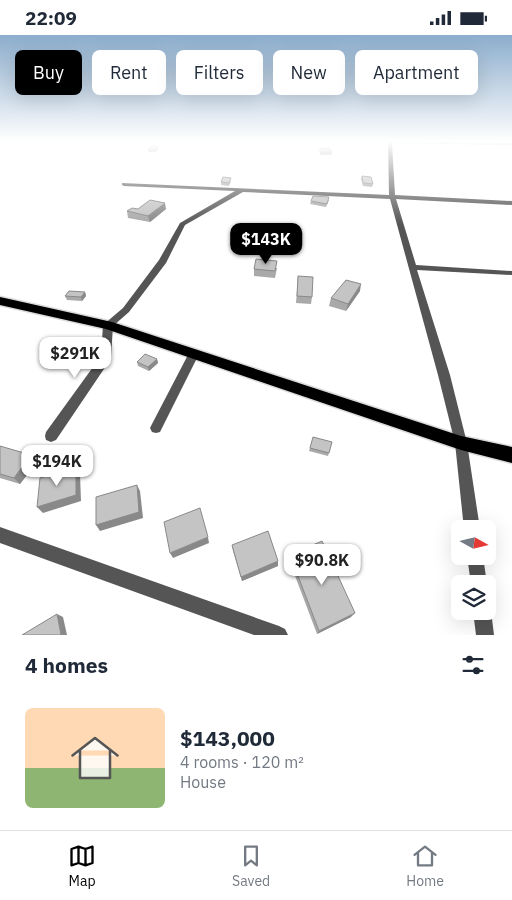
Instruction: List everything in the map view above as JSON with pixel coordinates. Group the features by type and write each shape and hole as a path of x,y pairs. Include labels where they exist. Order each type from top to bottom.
{"main road":[{"path":"0,301 108,325 461,443 512,455"}],"street":[{"path":"391,169 392,196 414,267 461,443 471,520"},
{"path":"124,184 512,203"},
{"path":"51,436 106,357 108,325 126,309 163,261 182,224 243,189"},
{"path":"414,267 512,273"},
{"path":"156,428 194,353"},
{"path":"0,535 279,635"},
{"path":"483,620 485,635"}],"building":[{"path":"362,176 371,177 373,184 363,183"},
{"path":"223,177 231,178 229,183 221,182"},
{"path":"313,196 329,197 327,204 311,201"},
{"path":"150,200 165,203 148,216 127,211 132,208 138,209"},
{"path":"256,259 277,261 275,271 254,269"},
{"path":"298,276 313,277 312,297 297,296"},
{"path":"346,280 361,284 348,304 331,298"},
{"path":"69,291 85,292 81,297 65,296"},
{"path":"145,354 157,359 148,367 137,362"},
{"path":"313,437 332,442 329,453 310,448"},
{"path":"0,446 31,455 14,478 0,474"},
{"path":"76,467 76,495 37,507 40,478"},
{"path":"137,485 139,512 96,525 96,497"},
{"path":"200,508 208,537 170,553 164,522"},
{"path":"268,531 278,561 241,577 232,545"},
{"path":"322,541 355,613 319,631 290,555"},
{"path":"57,614 61,635 22,635"}]}
